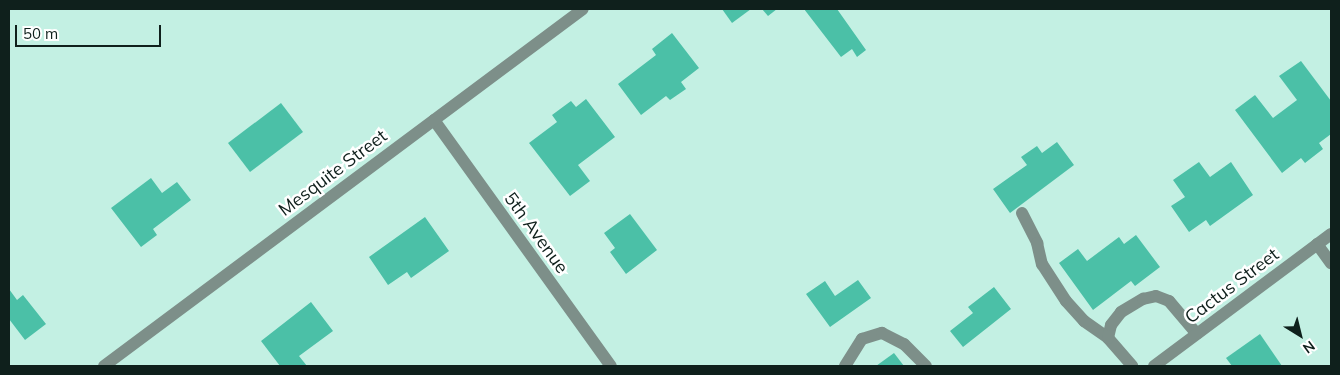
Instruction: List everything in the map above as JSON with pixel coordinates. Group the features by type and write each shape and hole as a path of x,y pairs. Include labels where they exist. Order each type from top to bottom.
{"street":[{"name":"Mesquite Street","path":"104,366 583,9"},
{"name":"5th Avenue","path":"434,120 611,366"},
{"path":"1022,213 1037,243 1042,264 1066,301 1084,321 1108,338 1132,366"},
{"name":"Cactus Street","path":"1154,366 1331,234"},
{"path":"1317,244 1331,264"},
{"path":"1108,338 1111,326 1121,312 1143,299 1156,296 1169,302 1197,334"},
{"path":"845,366 862,339 882,333 904,344 926,366"}],"building":[{"path":"722,9 751,9 732,23"},
{"path":"762,9 777,9 768,16"},
{"path":"804,9 837,9 866,50 857,57 852,49 841,57"},
{"path":"672,33 699,68 681,82 686,89 670,100 666,96 641,115 618,84 656,55 652,49"},
{"path":"1301,61 1331,101 1331,134 1319,143 1323,149 1305,163 1301,158 1282,173 1235,110 1255,95 1273,118 1297,100 1279,76"},
{"path":"586,99 615,137 578,165 590,181 570,196 529,143 557,122 552,115 571,101 576,107"},
{"path":"281,103 303,132 250,172 228,143"},
{"path":"1057,142 1074,165 1010,213 993,189 1027,165 1021,157 1037,146 1042,153"},
{"path":"1199,162 1210,177 1231,162 1253,195 1210,226 1206,220 1189,232 1171,206 1185,197 1173,180"},
{"path":"151,178 162,193 177,182 191,200 153,229 157,235 141,247 111,208"},
{"path":"630,214 657,250 626,274 610,252 615,248 604,233"},
{"path":"425,217 449,251 411,278 407,272 388,285 369,257"},
{"path":"1136,235 1160,267 1135,286 1131,281 1093,310 1059,263 1078,249 1087,261 1119,237 1124,244"},
{"path":"858,280 871,298 830,327 806,294 825,281 835,296"},
{"path":"994,287 1011,309 963,347 950,331 973,313 968,307"},
{"path":"9,289 17,300 23,295 46,324 25,340 9,319"},
{"path":"311,302 333,331 299,356 307,366 280,366 261,341"},
{"path":"1260,334 1282,366 1232,366 1226,358"},
{"path":"894,353 904,366 876,366"}]}
